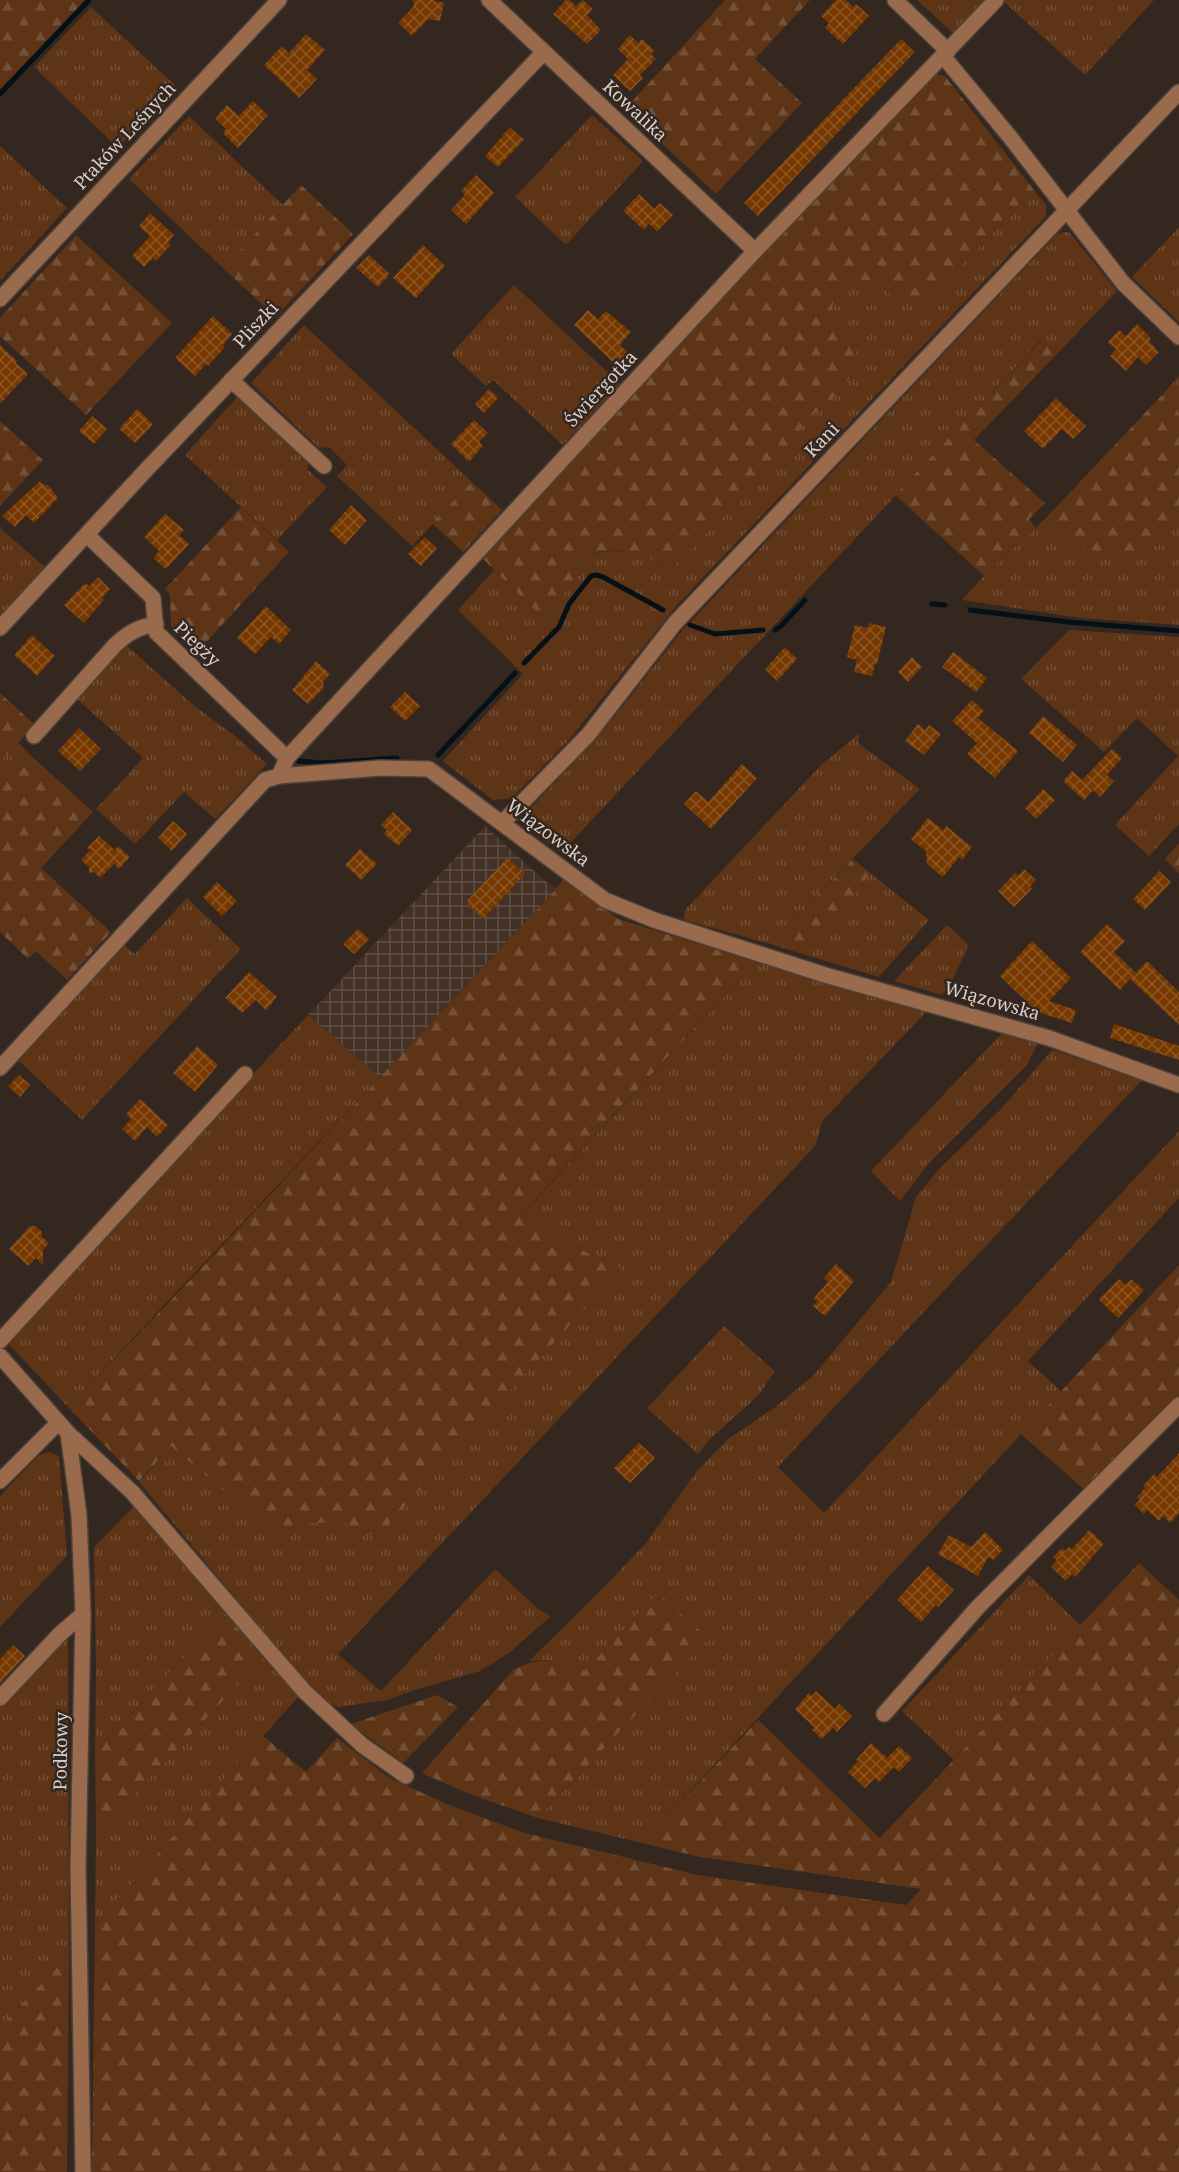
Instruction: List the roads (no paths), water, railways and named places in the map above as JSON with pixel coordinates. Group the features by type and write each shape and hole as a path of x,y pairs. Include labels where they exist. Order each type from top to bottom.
{"street":[{"name":"Ptaków Leśnych","path":"0,299 279,0"},
{"name":"Kowalika","path":"489,0 755,251"},
{"path":"895,0 946,53 1123,283 1179,337"},
{"name":"Świergotka","path":"287,758 755,251 996,0"},
{"name":"Pliszki","path":"0,628 231,380 544,52"},
{"name":"Kani","path":"502,823 588,735 675,623 1179,92"},
{"path":"231,380 324,466"},
{"name":"Piegży","path":"87,535 153,598 156,632 287,758"},
{"path":"34,736 115,645 130,632 142,626 156,624"},
{"path":"279,776 287,758"},
{"name":"Wiązowska","path":"0,1068 265,780 279,776 380,768 429,769 605,900 654,920 825,975 1049,1038 1179,1085"},
{"path":"0,1341 244,1074"},
{"path":"0,1356 63,1428 132,1492 304,1691 363,1744 406,1776"},
{"path":"884,1714 978,1607 1179,1405"},
{"path":"0,1481 63,1428"},
{"name":"Podkowy","path":"63,1428 79,1515 82,1614 78,1869 83,2172"},
{"path":"0,1698 82,1614"}],"waterway":[{"path":"0,94 89,0"},
{"path":"524,663 559,627 569,604 591,576 603,577 663,610"},
{"path":"775,630 805,600"},
{"path":"932,604 945,605"},
{"path":"970,610 1068,622 1179,631"},
{"path":"690,625 715,634 763,630"},
{"path":"438,755 515,673"},
{"path":"299,761 323,763 397,758"}]}
